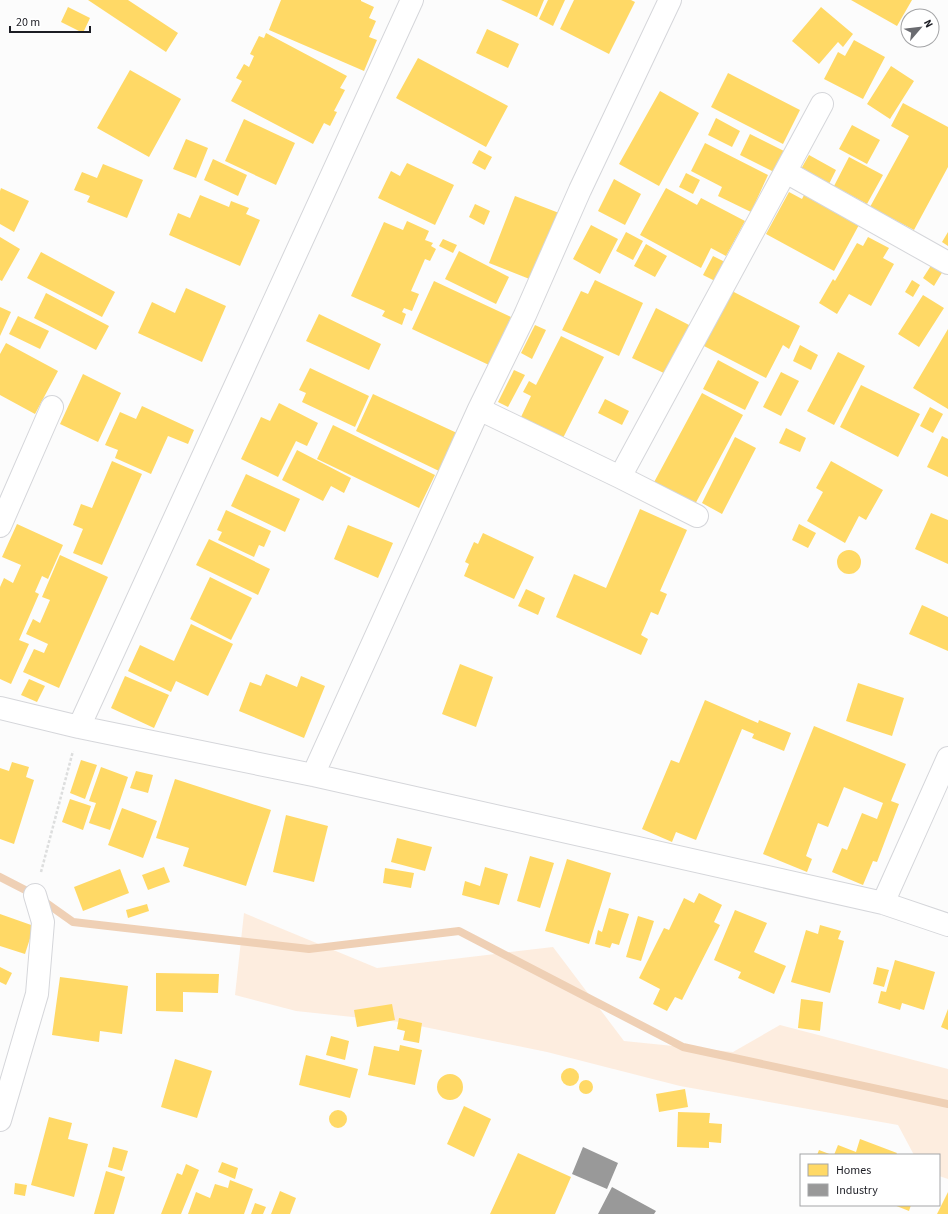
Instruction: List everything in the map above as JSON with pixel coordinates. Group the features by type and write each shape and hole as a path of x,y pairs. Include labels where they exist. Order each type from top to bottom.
{"street":[{"path":"79,727 412,0"},
{"path":"313,775 479,409 525,315 580,190 670,0"},
{"path":"620,477 822,104"},
{"path":"786,172 948,263"},
{"path":"0,526 52,407"},
{"path":"479,409 697,516"},
{"path":"0,708 79,727 313,775 883,903 948,924"},
{"path":"883,903 948,758"},
{"path":"0,1120 37,994 42,922 35,895"}],"path":[{"path":"35,895 79,727"}],"shaded area":[{"path":"244,913 377,968 553,947 624,1041 733,1052 780,1025 948,1069 948,1179 940,1176 940,1154 913,1154 898,1125 680,1086 547,1052 400,1022 296,1011 235,995"}],"building: Homes":[{"path":"88,0 128,0 178,33 166,52"},
{"path":"281,0 361,0 374,7 369,18 376,21 369,37 377,40 364,71 269,30"},
{"path":"501,0 544,0 537,17"},
{"path":"548,0 565,0 553,26 539,19"},
{"path":"574,0 631,0 635,2 609,54 560,29"},
{"path":"851,0 912,0 907,8 900,8 900,21 897,26"},
{"path":"68,7 90,18 83,33 61,22"},
{"path":"821,7 853,34 843,47 838,42 819,64 792,41"},
{"path":"487,29 519,44 508,68 476,53"},
{"path":"266,33 347,76 340,88 345,90 334,111 337,112 330,126 324,123 313,144 231,101 242,81 236,78 244,64 249,67 254,56 250,54 259,36 264,38"},
{"path":"854,40 885,57 863,99 824,79 838,52 845,56"},
{"path":"418,58 508,106 486,147 396,98"},
{"path":"891,66 914,81 890,119 867,104"},
{"path":"130,70 181,99 149,157 97,128"},
{"path":"728,73 800,110 783,144 711,107"},
{"path":"660,91 699,113 659,186 619,164"},
{"path":"903,103 948,127 948,167 914,230 870,207 909,136 891,126"},
{"path":"716,118 740,131 732,147 708,135"},
{"path":"244,119 295,143 276,185 225,161"},
{"path":"852,125 880,140 867,164 839,149"},
{"path":"750,134 784,151 774,172 740,155"},
{"path":"186,139 208,148 196,178 173,169"},
{"path":"705,143 768,175 751,212 718,196 722,187 691,171"},
{"path":"479,150 492,157 485,170 472,163"},
{"path":"809,155 836,170 829,184 801,169"},
{"path":"849,157 883,175 867,204 834,186"},
{"path":"213,159 247,175 238,196 204,180"},
{"path":"407,163 454,185 435,225 378,198 391,171 400,176"},
{"path":"103,164 143,180 127,218 87,202 90,196 74,190 82,172 97,178"},
{"path":"686,173 700,180 693,194 679,187"},
{"path":"614,179 641,194 625,225 598,211"},
{"path":"1,188 29,201 14,232 0,224"},
{"path":"666,188 697,205 701,198 745,221 726,256 711,248 701,268 640,235"},
{"path":"789,192 802,199 805,193 860,223 834,271 766,234"},
{"path":"200,195 229,207 231,201 249,208 246,214 260,220 240,266 169,235 178,213 190,218"},
{"path":"515,196 559,213 532,280 489,263"},
{"path":"475,204 490,211 484,225 469,217"},
{"path":"407,221 429,231 425,240 433,243 431,246 436,249 430,261 425,259 411,291 419,294 412,311 404,308 402,312 406,314 402,325 382,316 385,311 351,296 384,222 403,230"},
{"path":"591,225 618,239 600,274 573,259"},
{"path":"626,232 643,241 633,260 616,251"},
{"path":"948,232 948,246 942,242"},
{"path":"0,237 20,249 2,281 0,280"},
{"path":"868,237 889,248 883,258 894,264 871,306 849,294 837,314 819,303 833,279 835,281 857,243 863,246"},
{"path":"443,239 457,245 453,253 439,246"},
{"path":"646,244 667,256 655,277 634,266"},
{"path":"459,251 509,277 496,304 445,279"},
{"path":"41,252 115,292 102,317 27,278"},
{"path":"713,256 725,262 715,281 703,275"},
{"path":"932,264 943,271 934,286 923,278"},
{"path":"595,280 643,303 619,356 562,330 581,291 588,294"},
{"path":"912,280 920,285 913,297 905,292"},
{"path":"434,281 511,317 489,365 412,329"},
{"path":"186,288 226,306 202,362 138,333 152,302 175,313"},
{"path":"730,290 800,326 789,349 783,345 766,378 702,345"},
{"path":"46,293 109,326 96,350 34,318"},
{"path":"923,295 944,308 919,347 898,334"},
{"path":"0,307 11,312 0,336"},
{"path":"656,308 691,326 668,375 632,358"},
{"path":"319,314 381,344 369,370 306,341"},
{"path":"18,316 49,331 40,349 9,334"},
{"path":"535,325 546,330 532,359 521,353"},
{"path":"948,329 948,409 913,388"},
{"path":"561,336 604,357 563,438 521,417 531,396 523,392 529,381 536,385"},
{"path":"6,343 58,371 35,414 0,395 0,354"},
{"path":"800,345 818,355 811,370 793,361"},
{"path":"838,352 865,366 834,425 807,411"},
{"path":"718,360 759,382 745,410 703,389"},
{"path":"310,368 369,396 355,427 302,402 306,393 299,390"},
{"path":"514,370 525,375 508,407 498,402"},
{"path":"781,372 799,381 781,416 763,407"},
{"path":"83,374 121,393 98,442 60,424"},
{"path":"861,385 920,414 898,457 840,427"},
{"path":"702,393 743,415 693,508 652,486"},
{"path":"373,394 457,433 439,471 356,431"},
{"path":"605,399 629,411 622,425 598,413"},
{"path":"279,403 318,423 307,446 296,441 278,477 241,459 261,417 270,421"},
{"path":"142,406 194,430 188,444 168,436 151,474 115,458 118,450 105,445 120,412 136,419"},
{"path":"930,407 943,414 933,433 920,426"},
{"path":"333,425 435,475 419,508 317,459"},
{"path":"786,428 806,438 800,452 779,443"},
{"path":"942,436 948,439 948,477 927,467"},
{"path":"735,437 756,448 722,514 702,503"},
{"path":"297,450 351,478 344,493 331,486 323,501 282,480"},
{"path":"112,461 142,474 102,565 73,553 83,529 73,525 81,504 92,508"},
{"path":"831,461 883,490 866,520 859,516 845,543 807,521 823,492 816,488"},
{"path":"246,474 300,499 285,532 231,506"},
{"path":"640,509 687,530 660,591 667,594 658,615 651,612 641,635 648,639 641,655 556,617 574,574 606,588"},
{"path":"226,510 271,531 264,547 259,545 254,557 218,540 222,532 217,530"},
{"path":"931,513 948,520 948,564 915,549"},
{"path":"17,524 63,545 48,579 42,576 35,592 39,594 19,640 29,644 11,684 0,679 0,587 4,578 13,583 21,565 2,557"},
{"path":"799,524 816,533 808,548 792,540"},
{"path":"348,525 393,543 378,578 334,559"},
{"path":"483,533 534,557 514,599 464,576 469,564 465,562 474,542 478,544"},
{"path":"209,539 270,569 258,595 196,565"},
{"path":"849,550 857,554 861,562 857,570 849,574 841,570 837,562 841,554"},
{"path":"60,555 108,577 59,688 23,672 34,649 44,653 48,644 26,634 33,619 40,623 50,600 42,597"},
{"path":"210,577 252,598 231,640 190,619"},
{"path":"526,589 545,598 538,615 518,606"},
{"path":"922,605 948,617 948,651 909,634"},
{"path":"191,624 233,644 208,696 176,681 171,692 128,671 140,645 174,661"},
{"path":"460,664 493,677 476,727 442,714"},
{"path":"266,674 297,687 301,676 325,686 304,738 239,711 250,682 261,686"},
{"path":"125,676 169,695 154,728 111,708"},
{"path":"29,679 45,686 37,702 21,695"},
{"path":"858,683 904,698 892,736 846,721"},
{"path":"705,700 758,723 759,720 791,733 784,751 752,738 754,734 742,729 696,840 676,832 672,842 642,829 671,760 679,763"},
{"path":"814,726 906,764 891,801 899,804 877,862 873,861 863,885 832,872 842,848 847,850 862,813 877,819 883,803 844,787 828,827 818,823 806,856 812,859 807,872 763,854"},
{"path":"81,760 97,765 85,799 70,793"},
{"path":"12,762 29,767 26,777 34,780 14,844 0,839 0,768 9,771"},
{"path":"101,767 128,777 110,830 89,823 96,803 89,801"},
{"path":"136,771 153,775 148,793 130,788"},
{"path":"175,779 271,810 246,886 183,866 189,848 156,838"},
{"path":"70,799 91,806 83,830 62,822"},
{"path":"122,808 157,821 143,858 108,845"},
{"path":"286,815 328,826 314,882 273,872"},
{"path":"397,838 432,847 425,871 391,862"},
{"path":"530,856 554,863 540,908 517,901"},
{"path":"567,859 611,873 589,944 545,931"},
{"path":"164,867 170,882 148,890 142,875"},
{"path":"485,867 508,874 499,905 462,895 465,881 480,886"},
{"path":"385,868 414,873 411,888 383,883"},
{"path":"120,869 129,893 83,911 74,887"},
{"path":"699,893 722,905 714,922 720,925 682,1000 675,997 667,1011 653,1004 660,989 639,978 664,928 669,930 684,898 694,903"},
{"path":"147,904 149,911 128,918 126,910"},
{"path":"609,908 629,914 619,945 612,943 610,948 595,944 598,930 602,932"},
{"path":"735,910 767,923 754,952 786,966 774,994 738,978 741,972 714,960"},
{"path":"0,914 34,926 25,954 0,946"},
{"path":"638,916 654,921 641,961 626,957"},
{"path":"820,925 841,931 838,939 844,941 830,993 791,982 806,930 818,934"},
{"path":"895,960 935,972 924,1010 902,1003 900,1010 878,1003 881,991 886,992"},
{"path":"0,967 12,973 6,985 0,982"},
{"path":"877,967 889,970 884,987 873,984"},
{"path":"156,973 219,974 218,993 183,992 183,1012 156,1011"},
{"path":"60,977 128,986 122,1034 100,1031 99,1042 52,1035"},
{"path":"801,999 823,1002 820,1031 798,1028"},
{"path":"392,1004 395,1020 357,1027 354,1010"},
{"path":"948,1009 948,1030 941,1027"},
{"path":"399,1018 422,1023 419,1043 403,1040 405,1031 397,1029"},
{"path":"331,1036 349,1041 345,1060 326,1055"},
{"path":"400,1045 422,1050 415,1085 368,1075 374,1046 399,1051"},
{"path":"306,1055 358,1069 350,1098 299,1085"},
{"path":"175,1059 212,1071 197,1118 161,1107"},
{"path":"570,1068 576,1071 579,1077 576,1083 570,1086 564,1083 561,1077 564,1071"},
{"path":"450,1074 459,1078 463,1087 459,1096 450,1100 441,1096 437,1087 441,1078"},
{"path":"583,1080 589,1080 593,1084 593,1090 589,1094 583,1094 579,1090 579,1084"},
{"path":"685,1089 688,1107 659,1112 656,1094"},
{"path":"464,1106 491,1119 474,1157 447,1144"},
{"path":"338,1110 344,1113 347,1119 344,1125 338,1128 332,1125 329,1119 332,1113"},
{"path":"678,1112 710,1113 709,1123 722,1124 721,1143 709,1142 709,1148 677,1147"},
{"path":"49,1117 72,1123 68,1139 88,1144 74,1197 31,1185"},
{"path":"860,1139 897,1153 834,1154 838,1145 856,1152"},
{"path":"113,1147 128,1151 122,1171 108,1167"},
{"path":"819,1150 829,1154 817,1154"},
{"path":"518,1153 571,1177 555,1214 490,1214"},
{"path":"222,1162 238,1168 235,1179 218,1172"},
{"path":"186,1164 199,1170 181,1214 161,1214 177,1173 182,1175"},
{"path":"106,1171 125,1177 114,1214 94,1214"},
{"path":"230,1180 253,1189 244,1214 188,1214 196,1192 210,1198 215,1184 228,1188"},
{"path":"15,1183 27,1185 25,1196 14,1194"},
{"path":"280,1191 296,1198 290,1214 271,1214"},
{"path":"948,1192 948,1214 937,1214"},
{"path":"255,1203 266,1207 263,1214 251,1214"},
{"path":"896,1206 911,1206 909,1211"}],"building: Industry":[{"path":"583,1147 618,1163 607,1189 572,1174"},
{"path":"612,1187 656,1211 654,1214 598,1214"}],"waterway":[{"path":"0,877 35,895 73,922 309,949 459,931 683,1047 948,1104"}]}
